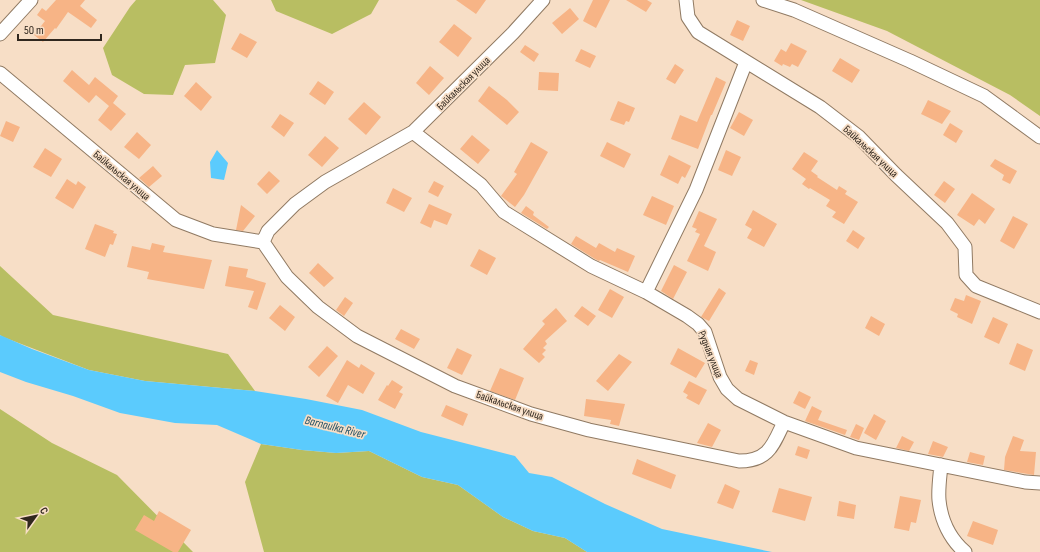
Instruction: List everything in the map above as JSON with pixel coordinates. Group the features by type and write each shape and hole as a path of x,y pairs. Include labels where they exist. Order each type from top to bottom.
{"street":[{"path":"0,34 31,0"},
{"name":"Байкальская улица","path":"263,242 268,231 295,204 325,182 413,132 513,33 543,0"},
{"name":"Байкальская улица","path":"686,0 688,17 698,32 820,107 859,137 896,175 947,222 964,247 966,275 976,286 1040,312"},
{"path":"763,0 808,17 910,61 984,96 1040,137"},
{"path":"646,292 696,190 746,62"},
{"name":"Байкальская улица","path":"0,73 176,220 213,234 263,242 287,277 318,307 357,336 454,386 531,414 589,430 740,461 751,461 764,456 771,450 784,422"},
{"name":"Рудная улица","path":"413,132 481,185 504,212 591,266 646,292 698,324 705,332 720,377 727,389 738,399 784,422 856,448 1025,482 1040,482"},
{"path":"941,465 939,500 945,525 958,546 965,552"}],"green space":[{"path":"136,0 213,0 226,15 215,63 185,65 173,95 144,94 112,75 103,48"},
{"path":"271,0 379,0 371,14 332,34 276,11"},
{"path":"801,0 1040,0 1040,116 1010,95 887,31"},
{"path":"0,266 53,315 228,354 255,391 145,381 89,370 3,337 0,335"},
{"path":"0,409 52,443 117,475 193,552 0,552"},
{"path":"261,444 336,453 369,451 422,477 458,485 503,517 533,531 565,538 587,552 264,552 245,482"}],"water":[{"path":"217,150 228,163 224,180 211,178 210,162"},
{"name":"Barnaulka River","path":"0,335 32,349 89,370 145,381 255,391 362,410 421,432 515,456 529,473 552,477 605,504 662,529 772,552 587,552 565,538 533,531 503,517 458,485 422,477 369,451 336,453 261,444 217,425 175,423 120,413 73,396 26,382 0,372"}],"building":[{"path":"56,0 85,0 80,6 97,20 91,28 68,12 56,29 55,28 43,42 34,35 45,21 37,15 42,8 46,11"},
{"path":"456,0 486,0 476,14"},
{"path":"593,0 610,0 596,28 583,21"},
{"path":"626,0 647,0 652,3 646,12"},
{"path":"570,8 579,19 562,34 552,23"},
{"path":"737,20 750,26 743,41 730,35"},
{"path":"454,24 472,38 458,57 439,42"},
{"path":"240,33 257,42 247,58 231,49"},
{"path":"791,43 807,51 798,67 792,64 790,67 783,64 782,66 774,61 781,49 786,52"},
{"path":"525,45 539,54 534,62 520,52"},
{"path":"581,49 596,56 590,68 575,61"},
{"path":"840,58 860,70 852,83 832,71"},
{"path":"675,64 684,70 675,84 666,79"},
{"path":"430,66 444,78 429,95 416,83"},
{"path":"72,70 89,85 95,77 118,96 113,103 126,114 111,131 98,120 109,106 96,95 89,103 63,81"},
{"path":"539,72 559,73 558,91 538,90"},
{"path":"716,77 726,82 698,149 671,139 680,115 697,122"},
{"path":"318,81 334,92 325,105 309,94"},
{"path":"196,82 212,97 201,111 184,96"},
{"path":"489,86 507,100 519,112 507,125 478,101"},
{"path":"928,100 951,111 942,124 921,114"},
{"path":"618,101 635,108 629,122 626,121 624,125 610,120"},
{"path":"364,102 381,117 366,135 348,119"},
{"path":"739,112 753,120 744,136 730,128"},
{"path":"280,114 294,123 284,137 271,127"},
{"path":"6,121 20,127 13,142 0,136"},
{"path":"950,123 963,131 956,143 943,135"},
{"path":"137,132 151,145 139,159 124,147"},
{"path":"472,135 490,150 478,164 460,149"},
{"path":"325,136 339,148 322,167 308,155"},
{"path":"531,142 548,152 524,195 515,207 501,196 517,174 514,172"},
{"path":"607,142 631,154 624,168 600,156"},
{"path":"45,148 62,159 51,177 33,167"},
{"path":"726,150 741,157 732,176 718,170"},
{"path":"804,152 818,161 811,171 818,176 817,177 837,190 839,186 847,191 845,194 858,202 844,224 832,217 836,212 826,206 830,200 802,184 806,179 792,169"},
{"path":"669,155 691,166 685,178 682,176 678,184 660,175"},
{"path":"995,159 1017,171 1010,184 1002,180 1004,175 990,166"},
{"path":"153,166 162,176 149,187 139,178"},
{"path":"269,171 280,181 267,194 257,184"},
{"path":"67,179 76,185 78,181 86,187 73,209 55,198"},
{"path":"434,181 444,186 438,197 428,192"},
{"path":"944,181 955,189 945,203 934,195"},
{"path":"393,188 412,198 404,212 386,203"},
{"path":"972,193 995,209 985,224 979,219 974,226 957,215"},
{"path":"652,196 674,206 666,225 643,215"},
{"path":"429,204 452,214 447,225 434,220 431,228 420,223"},
{"path":"241,205 255,216 243,231 236,230"},
{"path":"526,206 534,212 533,215 549,227 547,229 521,213"},
{"path":"753,210 777,224 764,247 747,238 752,229 745,225"},
{"path":"699,211 717,219 704,246 716,252 708,271 687,261 700,234 695,232 697,229 692,227"},
{"path":"1013,216 1028,224 1014,249 1000,241"},
{"path":"95,224 114,231 113,233 117,234 113,245 110,244 105,257 85,249"},
{"path":"853,230 865,238 858,249 846,241"},
{"path":"576,236 596,248 599,243 615,252 617,248 635,256 628,272 600,260 599,261 571,244"},
{"path":"152,243 165,246 163,252 212,260 204,289 147,279 149,272 127,267 132,246 150,250"},
{"path":"479,249 496,258 487,275 470,266"},
{"path":"318,263 334,278 324,287 309,273"},
{"path":"674,265 687,272 673,299 661,291"},
{"path":"229,266 248,269 246,277 266,283 257,310 248,307 254,291 225,286"},
{"path":"719,288 726,293 709,321 701,317"},
{"path":"610,289 624,297 612,318 598,310"},
{"path":"966,295 981,301 972,324 957,317 958,314 950,310 955,298 964,301"},
{"path":"345,297 353,303 344,316 336,310"},
{"path":"280,305 295,317 285,331 269,318"},
{"path":"582,306 596,316 588,326 574,316"},
{"path":"556,308 567,321 545,341 547,344 543,348 546,350 542,354 545,357 539,363 523,349 545,324 542,321"},
{"path":"871,316 885,324 879,336 865,328"},
{"path":"993,317 1008,324 999,344 984,337"},
{"path":"401,329 420,339 414,349 395,339"},
{"path":"1017,343 1033,350 1025,371 1009,364"},
{"path":"327,346 338,356 319,377 308,367"},
{"path":"457,348 472,355 462,375 447,368"},
{"path":"678,348 705,363 696,378 670,364"},
{"path":"619,354 632,362 608,391 596,381"},
{"path":"347,360 359,368 361,364 375,373 363,394 348,385 338,403 326,396"},
{"path":"750,360 758,363 754,375 745,371"},
{"path":"500,368 524,378 515,400 490,391"},
{"path":"392,380 403,387 399,392 403,394 395,409 378,400 387,385 388,386"},
{"path":"689,381 707,390 699,405 686,398 688,395 683,392"},
{"path":"799,391 811,397 805,409 793,403"},
{"path":"586,399 625,404 619,426 610,424 611,420 584,416"},
{"path":"446,405 468,414 463,426 441,416"},
{"path":"812,406 822,411 818,420 847,430 845,435 805,421"},
{"path":"874,414 886,421 876,440 864,433"},
{"path":"708,423 721,430 712,447 697,443"},
{"path":"856,424 864,428 859,440 850,437"},
{"path":"902,436 914,442 909,451 896,448"},
{"path":"1013,436 1024,440 1020,451 1036,452 1034,475 1004,470 1005,457"},
{"path":"933,441 948,447 943,457 928,454"},
{"path":"798,446 810,450 807,459 795,455"},
{"path":"970,452 985,456 983,465 967,462"},
{"path":"637,459 676,475 671,489 632,474"},
{"path":"725,484 740,491 733,509 717,503"},
{"path":"779,488 812,497 805,521 772,512"},
{"path":"900,496 921,500 916,523 911,522 909,531 894,528"},
{"path":"839,501 856,505 854,519 837,516"},
{"path":"159,511 191,530 178,552 173,552 135,530 144,515 154,521"},
{"path":"973,521 998,530 993,545 967,536"}]}
